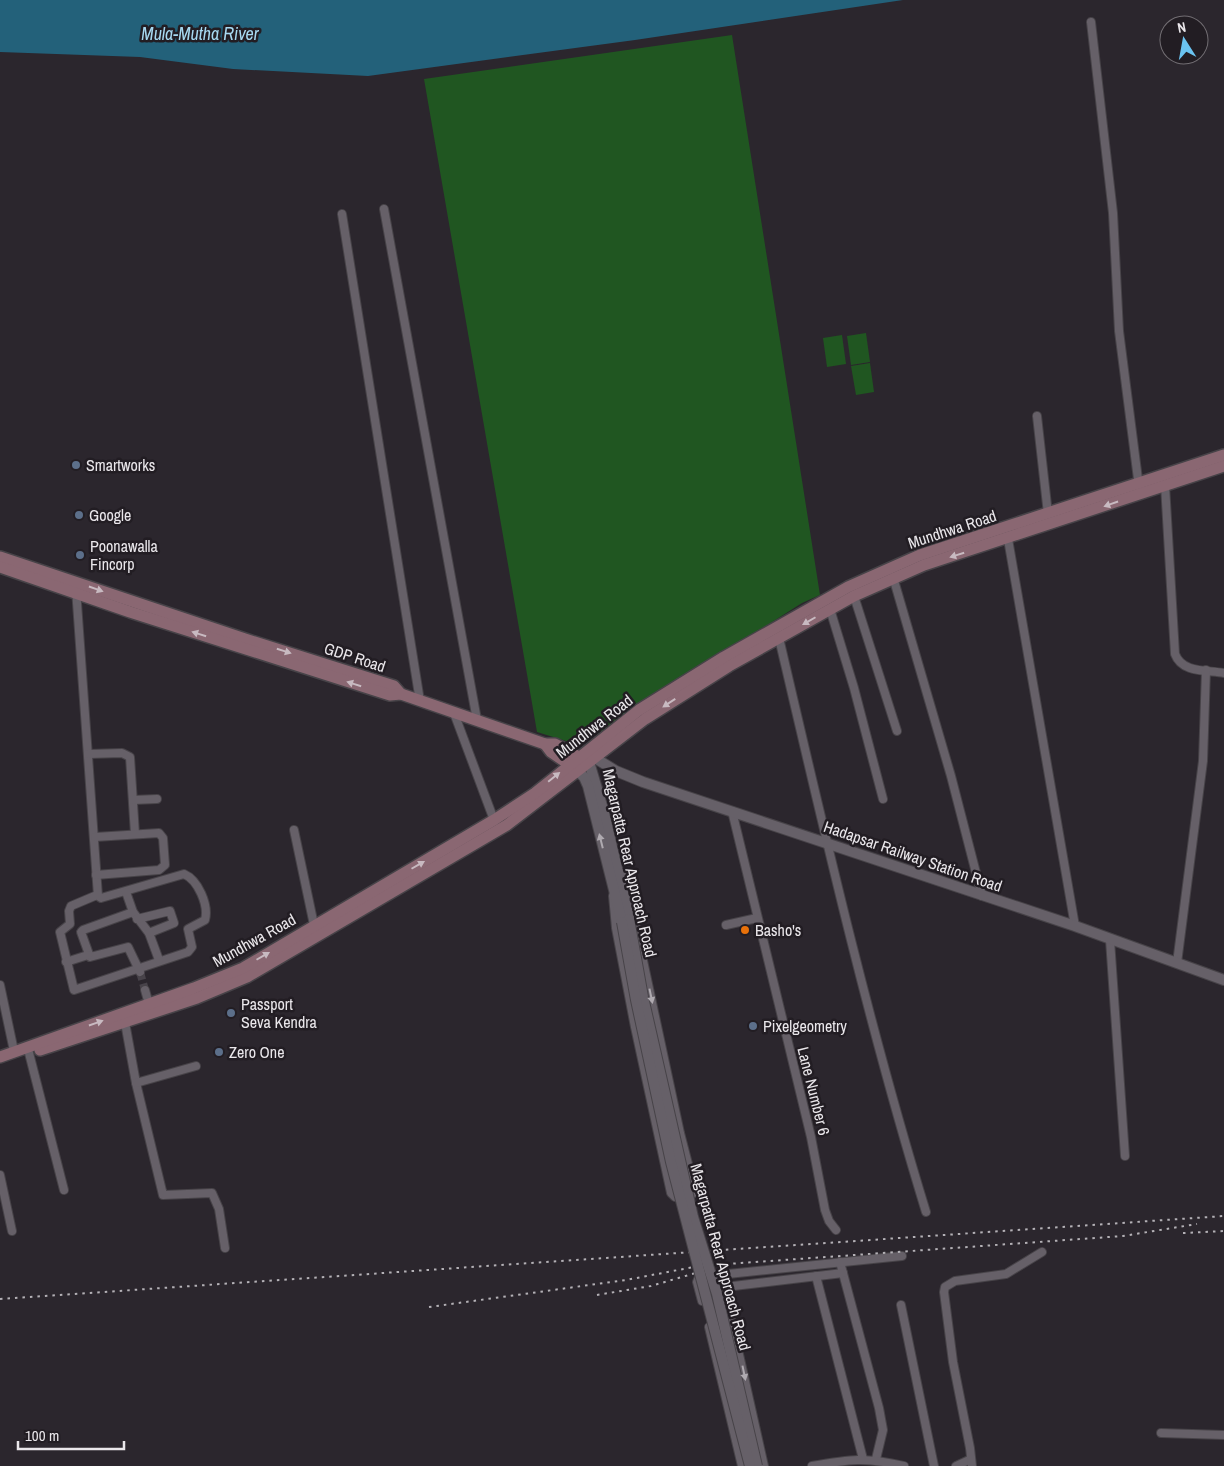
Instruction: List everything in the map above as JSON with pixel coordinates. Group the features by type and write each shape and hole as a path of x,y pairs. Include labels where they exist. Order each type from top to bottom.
{"main road":[{"name":"Mundhwa Road","path":"0,1057 14,1050 198,998 440,859 494,820 588,759 684,693 830,609 848,595 893,577 1008,539 1224,455"},
{"name":"Mundhwa Road","path":"588,759 639,710 679,684 920,555 1048,514 1140,488 1165,486 1224,466"},
{"name":"GDP Road","path":"0,557 77,587 394,686 401,694 545,744"},
{"path":"0,567 77,587"},
{"name":"Magarpatta Rear Approach Road","path":"545,744 555,744 588,759"},
{"name":"Magarpatta Rear Approach Road","path":"545,744 551,752 574,768"},
{"name":"Mundhwa Road","path":"0,1064 124,1018 149,1004 245,972 314,925 507,825 574,768"}],"street":[{"path":"1091,22 1112,213 1119,331 1140,488"},
{"path":"384,210 477,720"},
{"path":"342,214 420,701"},
{"path":"1036,416 1048,514"},
{"path":"1165,486 1178,662 1185,668 1224,673"},
{"path":"1008,539 1076,926"},
{"path":"893,577 951,776 982,896"},
{"path":"77,587 97,895"},
{"path":"848,595 897,731"},
{"path":"830,609 854,688 883,799"},
{"path":"779,638 853,955 899,1125 926,1212"},
{"path":"1177,964 1203,761 1206,670"},
{"path":"454,712 494,820"},
{"path":"88,754 128,755 131,762 134,834"},
{"name":"Hadapsar Railway Station Road","path":"588,759 643,782 1076,926 1224,980"},
{"name":"Magarpatta Rear Approach Road","path":"588,759 604,809 616,866 636,1000 671,1162 750,1466"},
{"name":"Magarpatta Rear Approach Road","path":"574,768 588,786 613,888 625,920 691,1209 717,1294 757,1466"},
{"path":"133,800 157,799"},
{"name":"Lane Number 6","path":"732,811 812,1137 825,1210 828,1221 836,1230"},
{"path":"294,830 314,925"},
{"path":"94,838 159,833 162,835 166,865 163,868 96,875"},
{"path":"613,888 616,928 671,1193 675,1197 691,1194 695,1191 680,1132 627,886 616,866"},
{"path":"179,875 190,877 198,884 206,914 205,920 188,929 192,947 188,952 159,960 139,970 74,990 60,932 70,924 69,911 71,906 97,895 101,898 126,892 179,875"},
{"path":"126,892 135,916 149,933 159,960"},
{"path":"88,955 82,936 83,930 135,916 170,910 174,923 149,933"},
{"path":"726,924 757,918"},
{"path":"1110,940 1124,1156"},
{"path":"66,962 88,955 93,957 128,947 139,970"},
{"path":"0,985 14,1050"},
{"path":"145,990 149,1004"},
{"path":"124,1018 136,1083 163,1195 212,1193 219,1209 225,1248"},
{"path":"29,1053 64,1190"},
{"path":"136,1083 196,1066"},
{"path":"0,1175 12,1231"},
{"path":"956,1466 971,1463 952,1362 945,1287 955,1281 1006,1274 1042,1252"},
{"path":"742,1466 697,1282 699,1278 721,1274 902,1256"},
{"path":"840,1262 882,1422 879,1462"},
{"path":"725,1287 843,1273"},
{"path":"721,1274 764,1466"},
{"path":"816,1276 863,1459"},
{"path":"902,1305 934,1466"},
{"path":"1161,1433 1224,1435"},
{"path":"812,1466 846,1459 863,1459 904,1466"}],"green space":[{"path":"732,35 820,595 802,603 579,745 537,732 424,79"},
{"path":"866,333 870,362 851,365 847,336"},
{"path":"842,335 846,364 827,367 823,338"},
{"path":"870,363 874,392 856,395 851,366"}],"water":[{"name":"Mula-Mutha River","path":"0,0 903,0 635,40 368,76 233,69 140,57 0,52"}],"tunnel":[{"path":"140,972 145,990"}],"railway":[{"path":"0,1299 1224,1216"},
{"path":"429,1307 626,1280 699,1266 1123,1236 1197,1224"},
{"path":"1183,1233 1224,1231"},
{"path":"597,1295 651,1286 699,1272"}],"place":[{"name":"Smartworks","path":"76,465"},
{"name":"Google","path":"79,515"},
{"name":"Poonawalla Fincorp","path":"80,555"},
{"name":"Basho's","path":"745,930"},
{"name":"Passport Seva Kendra","path":"231,1013"},
{"name":"Pixelgeometry","path":"753,1026"},
{"name":"Zero One","path":"219,1052"}]}
